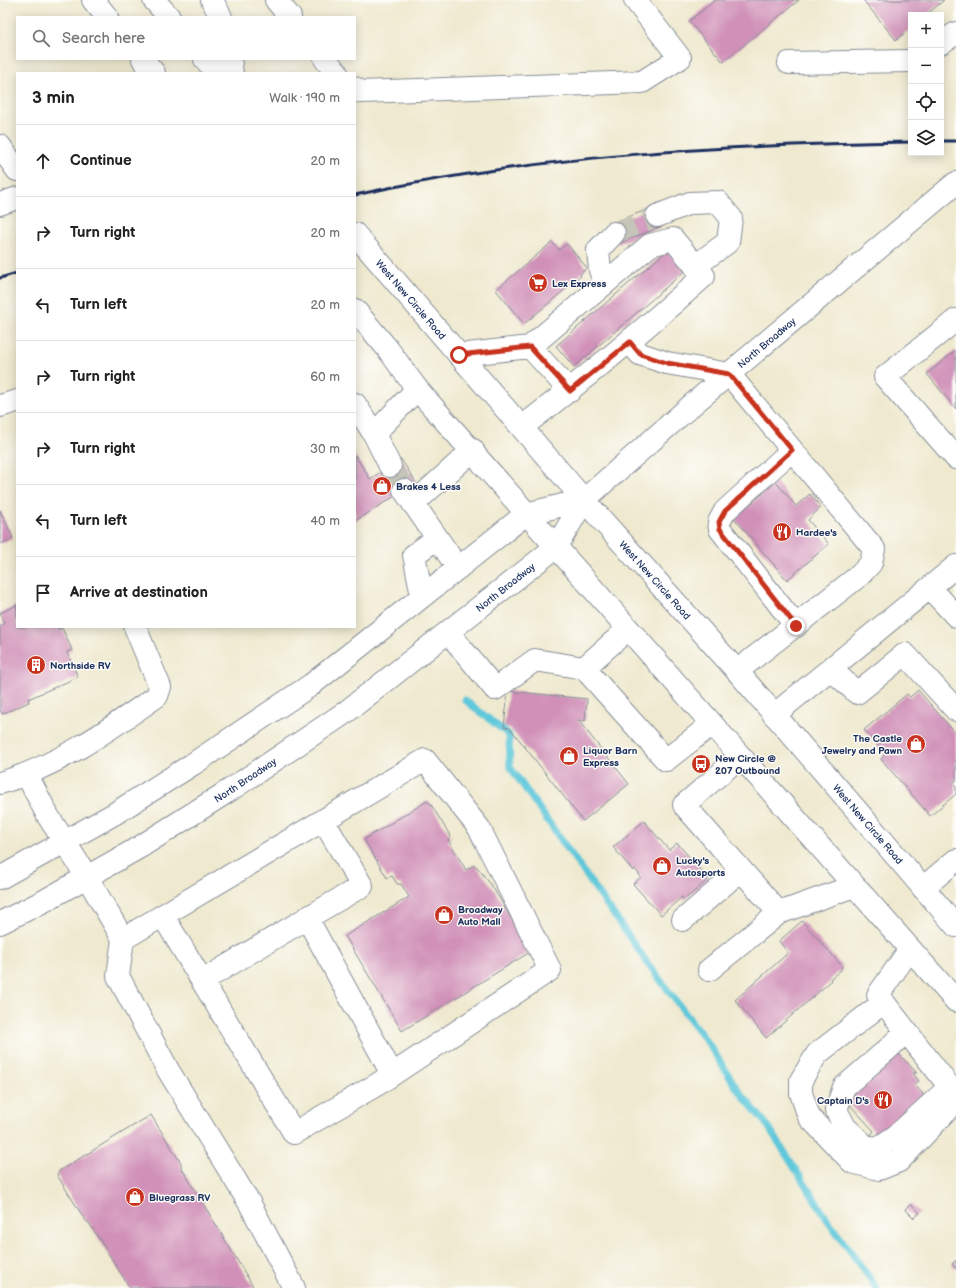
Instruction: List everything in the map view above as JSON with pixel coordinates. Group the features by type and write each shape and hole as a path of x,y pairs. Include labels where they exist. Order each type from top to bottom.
{"main road":[{"path":"93,0 106,16"},
{"path":"154,0 168,16"},
{"path":"212,0 220,16"},
{"path":"276,0 289,16"},
{"path":"356,89 361,92 642,82 680,58 635,0"},
{"path":"944,41 956,33"},
{"path":"144,60 153,72"},
{"path":"206,60 216,72"},
{"path":"230,60 232,72"},
{"path":"326,60 336,72"},
{"path":"789,63 908,61"},
{"path":"0,146 16,169"},
{"name":"North Broadway","path":"0,923 140,847 230,790 346,712 556,546 584,500 729,374 956,183"},
{"path":"0,204 16,198"},
{"path":"657,216 690,203 718,202 732,218 728,242 695,266"},
{"path":"605,283 600,270 598,250 614,233"},
{"name":"West New Circle Road","path":"356,235 522,426 584,500 737,672 956,926"},
{"path":"459,355 530,347 650,245 673,239 704,276 630,342 570,391 522,426"},
{"path":"356,311 387,348 417,389 473,450 526,514 556,546 956,1002"},
{"path":"956,320 885,377 956,458"},
{"path":"630,342 640,354 667,363 729,374 874,549 871,563 860,575 737,672"},
{"path":"530,347 570,391"},
{"path":"374,434 417,389"},
{"path":"0,406 16,401"},
{"path":"356,406 374,434 390,466"},
{"path":"458,568 408,497 473,450"},
{"path":"792,450 725,511 719,522 720,529 796,626"},
{"path":"0,878 114,814 193,764 310,685 526,514 584,500"},
{"path":"422,596 414,554 437,538"},
{"path":"774,715 956,566"},
{"path":"930,588 956,616"},
{"path":"0,783 27,775 91,742 157,696 160,687 135,628"},
{"path":"584,668 628,629"},
{"path":"448,632 495,689 535,660 584,668 666,760 712,724"},
{"path":"831,669 857,693 905,654 956,710"},
{"path":"740,757 684,805 779,913"},
{"path":"123,939 425,760 479,828 550,970 392,1074 294,1133 163,916"},
{"path":"27,775 123,939 118,976 168,1070 250,1204 294,1288"},
{"path":"202,981 362,886 323,820"},
{"path":"923,888 956,860"},
{"path":"682,920 742,870"},
{"path":"709,970 779,913 854,886"},
{"path":"307,918 392,1074"},
{"path":"910,949 878,995 956,1095"},
{"path":"884,1002 817,1054 801,1080 801,1093 809,1117 852,1162 879,1169 899,1160 956,1101 941,1095 896,1136 878,1148 865,1146 845,1127 836,1110 844,1087 889,1048 906,1031"}],"building":[{"path":"715,0 799,0 723,62 689,21"},
{"path":"863,0 944,0 930,12 908,12 908,30 896,40"},
{"path":"654,207 662,226 618,244 610,224"},
{"name":"Lex Express","path":"552,242 559,250 567,244 587,268 580,274 581,276 524,324 496,290"},
{"name":"Lex Express","path":"670,248 687,269 574,367 556,346"},
{"path":"956,350 956,409 927,374"},
{"name":"Brakes 4 Less","path":"356,457 370,479 401,459 416,483 356,520"},
{"name":"Hardee's","path":"776,482 796,506 810,494 821,507 808,520 829,544 787,580 734,518"},
{"path":"0,510 13,538 0,544"},
{"name":"Northside RV","path":"16,605 16,628 62,628 72,650 67,652 78,677 28,699 29,702 2,714 0,709 0,626 4,624 0,613"},
{"name":"The Castle Jewelry and Pawn","path":"918,690 956,734 956,781 953,783 956,786 956,794 930,816 881,759 885,754 864,730 907,694 910,697"},
{"name":"Liquor Barn Express","path":"508,691 587,699 585,721 578,720 629,784 583,821 510,728 504,727"},
{"name":"Broadway Auto Mall","path":"427,801 430,803 451,837 448,840 466,870 474,865 492,886 530,952 402,1031 345,936 409,897 401,884 397,884 392,876 387,878 365,839"},
{"name":"Lucky's Autosports","path":"644,821 669,850 677,843 709,879 684,900 682,897 661,915 633,884 641,877 635,869 633,871 613,847"},
{"path":"802,921 842,966 841,970 831,978 830,982 766,1038 735,1000 788,953 779,941"},
{"name":"Captain D's","path":"898,1053 917,1073 913,1073 919,1081 914,1084 923,1094 922,1105 873,1139 871,1135 874,1131 850,1105 845,1109 844,1095"},
{"name":"Bluegrass RV","path":"151,1115 181,1163 181,1167 254,1288 130,1288 57,1175 59,1171"},
{"path":"911,1204 920,1213 914,1218 905,1209"},
{"path":"956,1260 956,1269 952,1264"}],"waterway":[{"path":"465,700 509,735 510,767 649,965 710,1046 738,1090 768,1126 829,1222 877,1288"}],"tunnel":[{"path":"614,233 657,216"},
{"path":"390,466 404,490"}],"railway":[{"path":"944,141 956,141"},
{"path":"356,195 424,181 562,161 771,146 908,142"},
{"path":"0,278 16,273"}],"place":[{"name":"Lex Express","path":"538,283"},
{"name":"Brakes 4 Less","path":"382,486"},
{"name":"Hardee's","path":"782,532"},
{"name":"Northside RV","path":"36,665"},
{"name":"The Castle Jewelry and Pawn","path":"916,744"},
{"name":"Liquor Barn Express","path":"569,756"},
{"name":"New Circle @ 207 Outbound","path":"701,764"},
{"name":"Lucky's Autosports","path":"662,866"},
{"name":"Broadway Auto Mall","path":"444,915"},
{"name":"Captain D's","path":"883,1100"},
{"name":"Bluegrass RV","path":"135,1197"}],"route":[{"path":"459,355 530,347 570,391 630,342 640,354 667,363 729,374 792,450 725,511 719,522 720,529 796,626"}]}
